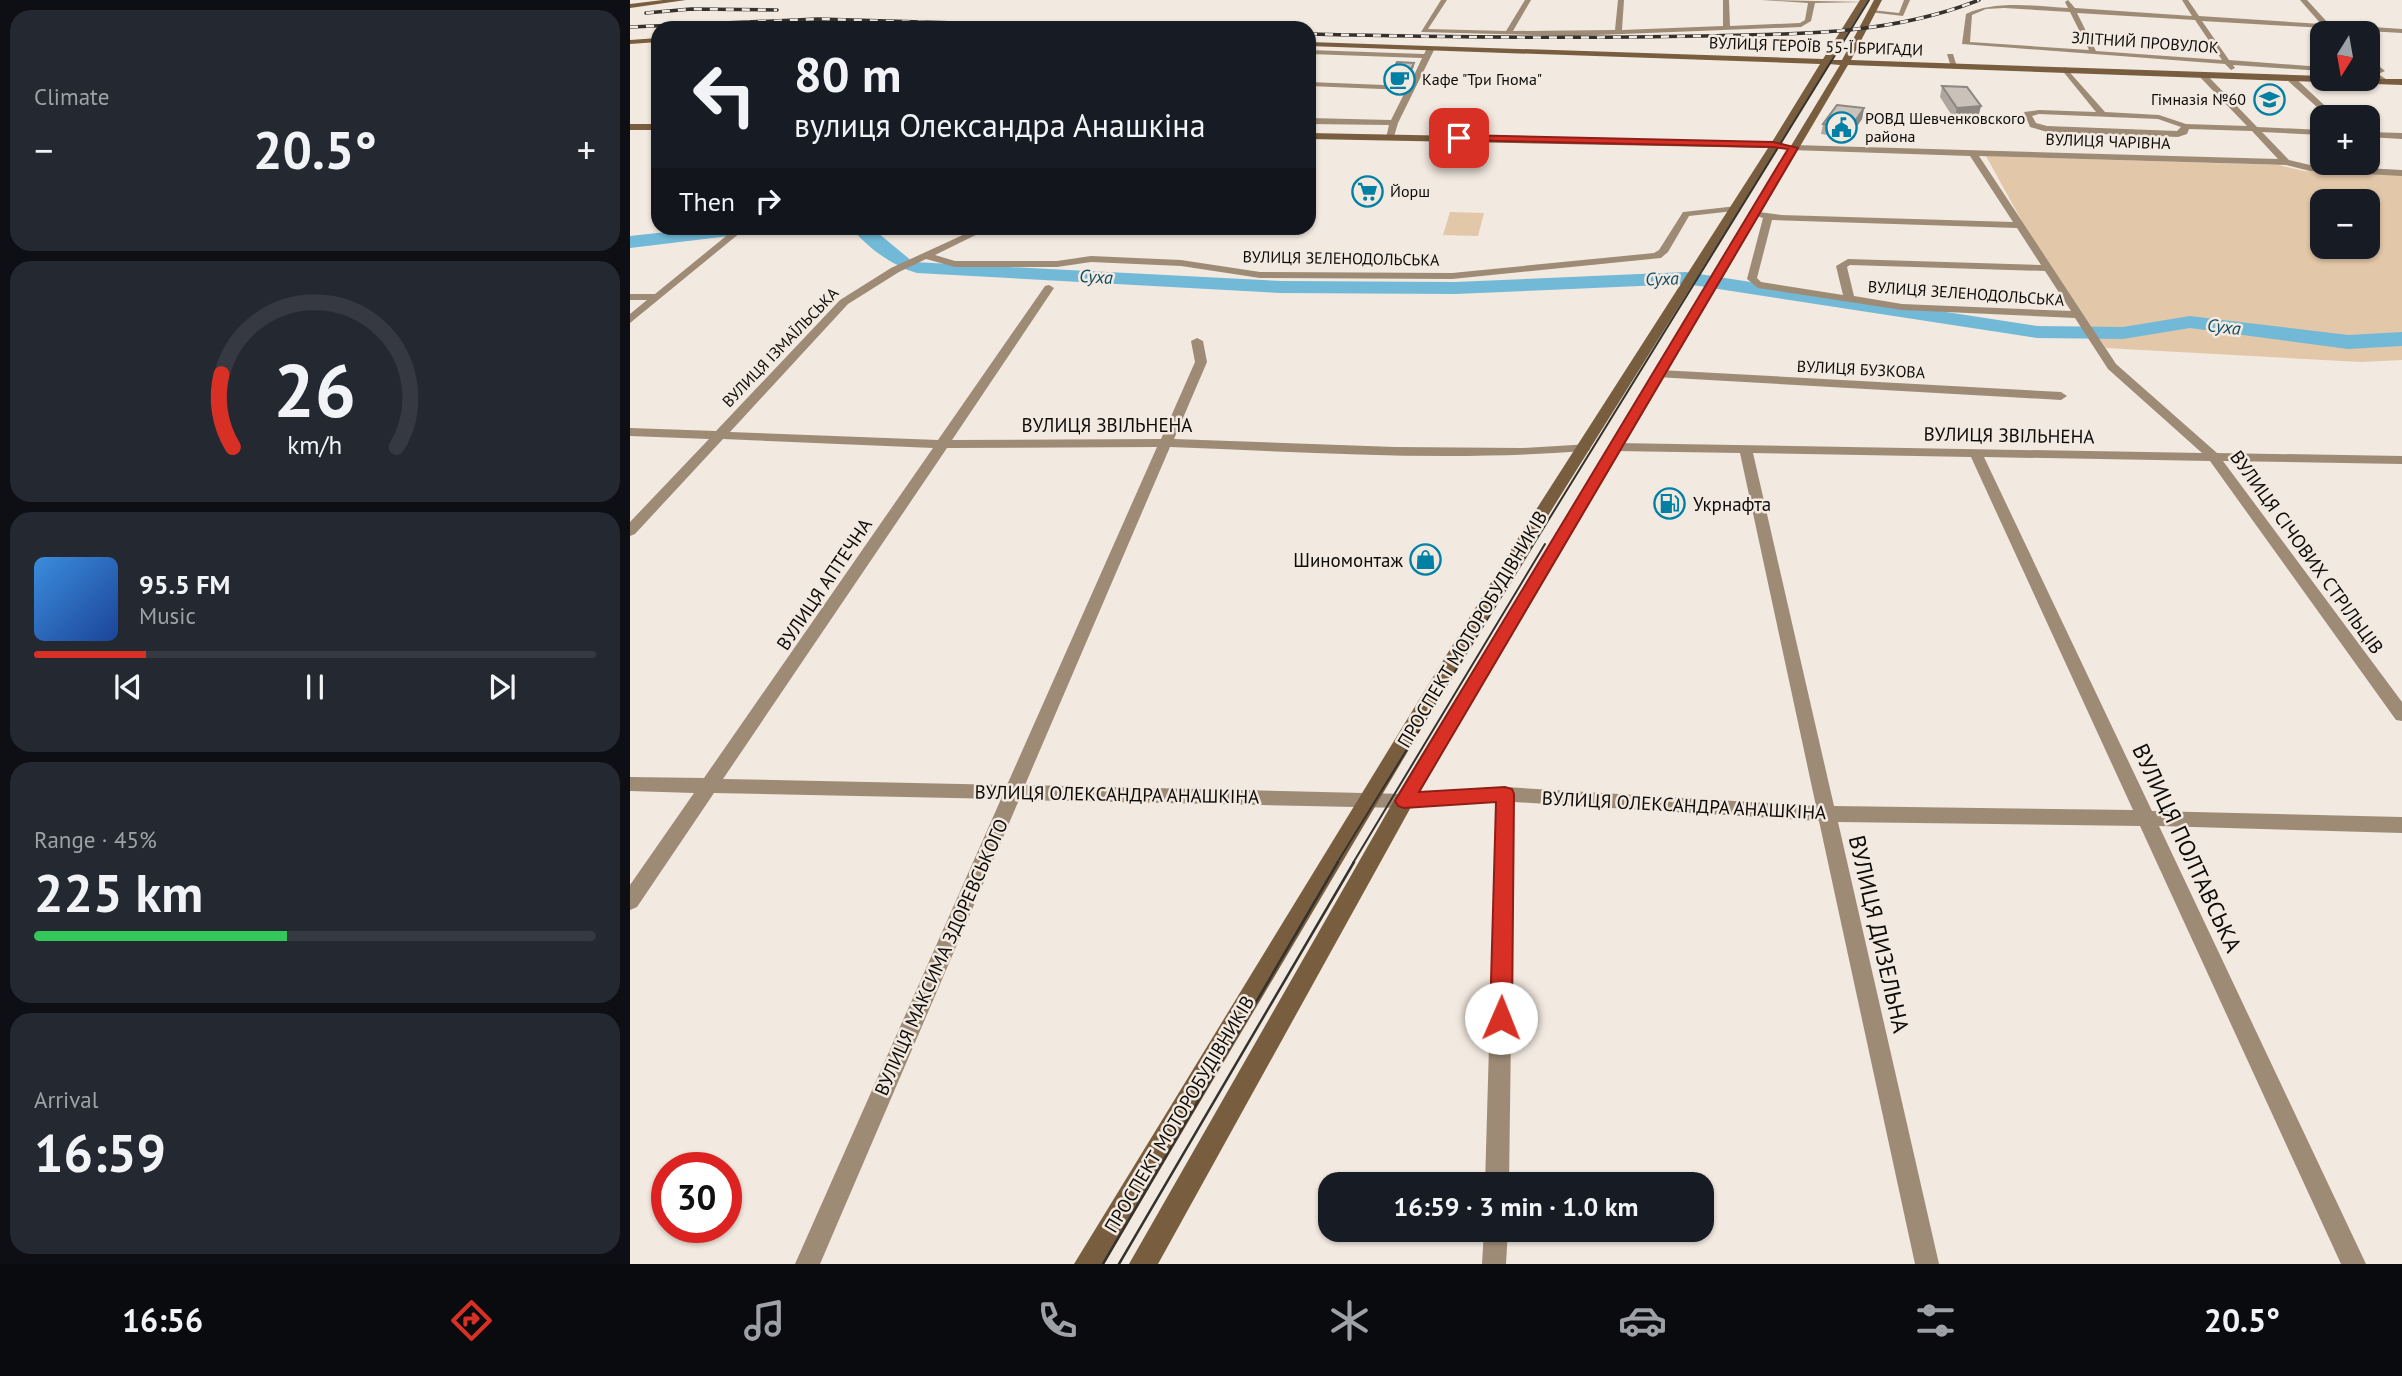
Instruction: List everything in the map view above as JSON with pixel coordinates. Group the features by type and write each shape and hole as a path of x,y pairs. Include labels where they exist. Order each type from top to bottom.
{"main road":[{"path":"630,6 682,0"},
{"name":"ПРОСПЕКТ МОТОРОБУДІВНИКІВ","path":"1143,1264 1404,801 1846,61 1878,0"},
{"name":"ПРОСПЕКТ МОТОРОБУДІВНИКІВ","path":"1088,1264 1368,799 1863,1"},
{"path":"630,42 651,40"},
{"name":"ВУЛИЦЯ ГЕРОЇВ 55-Ї БРИГАДИ","path":"1316,44 1429,52 1846,61 1952,60 2065,69 2310,79"},
{"name":"ВУЛИЦЯ ГЕРОЇВ 55-Ї БРИГАДИ","path":"2382,81 2402,82"},
{"path":"630,127 651,127"},
{"name":"ВУЛИЦЯ ЧАРІВНА","path":"1316,136 1773,144 1794,148"}],"street":[{"name":"ВУЛИЦЯ ГЕРОЇВ 55-Ї БРИГАДИ","path":"1444,0 1422,29 1428,32 1508,33 1727,28 1806,23 1812,1"},
{"path":"1508,33 1528,0"},
{"path":"1618,31 1621,0"},
{"path":"1726,0 1727,28"},
{"path":"1764,0 1863,1"},
{"path":"1872,12 1901,15 1907,0"},
{"path":"2067,0 2093,52"},
{"path":"2185,0 2236,76"},
{"path":"2303,0 2322,21"},
{"name":"ЗЛІТНИЙ ПРОВУЛОК","path":"2072,10 1985,7 1969,13 1966,44 2310,68"},
{"path":"2072,10 2310,25"},
{"path":"2380,30 2402,31"},
{"path":"1316,52 1429,52 1394,123 1390,138"},
{"path":"2065,69 2102,114"},
{"path":"2202,74 2286,162"},
{"path":"2290,78 2320,105"},
{"path":"1316,84 1410,88"},
{"path":"2185,126 2184,132 2178,134 2047,129 2033,125 2028,114 2039,112 2166,117 2185,126 2310,131"},
{"path":"1316,121 1394,123"},
{"path":"2380,134 2402,135"},
{"name":"ВУЛИЦЯ ЧАРІВНА","path":"1794,148 2286,162 2310,168 2402,173"},
{"name":"ВУЛИЦЯ СІЧОВИХ СТРІЛЬЦІВ","path":"1973,153 2112,366 2213,456 2402,715"},
{"name":"ВУЛИЦЯ ЗЕЛЕНОДОЛЬСЬКА","path":"926,256 955,264 1057,264 1091,258 1181,263 1260,275 1456,276 1478,271 1657,256 1663,252 1686,214 1734,208"},
{"path":"1756,213 1768,218 2019,225"},
{"name":"ВУЛИЦЯ ЗЕЛЕНОДОЛЬСЬКА","path":"1768,218 1752,279 1754,282 1850,301 1902,307 2080,315"},
{"path":"630,320 733,235"},
{"name":"ВУЛИЦЯ ІЗМАЇЛЬСЬКА","path":"630,531 844,302 895,271 970,235"},
{"name":"ВУЛИЦЯ ЗЕЛЕНОДОЛЬСЬКА","path":"1850,301 1841,267 1848,262 2046,268"},
{"name":"ВУЛИЦЯ АПТЕЧНА","path":"630,901 1049,288"},
{"path":"630,297 657,297"},
{"name":"ВУЛИЦЯ МАКСИМА ЗДОРЕВСЬКОГО","path":"807,1264 1201,362 1197,341"},
{"name":"ВУЛИЦЯ БУЗКОВА","path":"1660,374 2061,396"},
{"name":"ВУЛИЦЯ ЗВІЛЬНЕНА","path":"630,432 943,444 1166,443 1395,451 1523,452 1585,446"},
{"name":"ВУЛИЦЯ ЗВІЛЬНЕНА","path":"1616,447 2402,460"},
{"name":"ВУЛИЦЯ ДИЗЕЛЬНА","path":"1746,451 1927,1264"},
{"name":"ВУЛИЦЯ ПОЛТАВСЬКА","path":"1976,454 2354,1264"},
{"name":"ВУЛИЦЯ ОЛЕКСАНДРА АНАШКІНА","path":"630,784 1404,801 1505,794 1827,814 2146,818 2402,825"},
{"path":"1497,1172 1505,794"},
{"path":"1494,1264 1495,1242"}],"shaded area":[{"path":"1986,156 2279,165 2310,171 2310,175 2402,174 2402,360 2361,362 2106,348 2024,225"},
{"path":"1450,212 1484,213 1478,236 1443,235"}],"building":[{"path":"1397,62 1414,63 1406,80 1389,79"},
{"path":"1942,86 1967,87 1981,106 1957,108"},
{"path":"1837,105 1864,108 1851,127 1823,124"}],"waterway":[{"path":"630,242 688,235"},
{"path":"870,235 904,263"},
{"name":"Суха","path":"917,267 1281,287 1455,288 1686,278 2037,332 2123,333 2190,322 2348,342 2402,339"}],"tram line":[{"path":"1337,863 1869,0"},
{"path":"1353,863 1545,544"},
{"path":"1103,1264 1338,862"},
{"path":"1119,1264 1354,862"}],"railway":[{"path":"1316,34 1454,37 1769,35 1875,27 1945,12 1979,0"},
{"path":"646,13 691,9 777,10"},
{"path":"771,21 888,21"},
{"path":"630,27 651,26"}],"place":[{"name":"Кафе \"Три Гнома\"","path":"1399,79"},
{"name":"Гімназія №60","path":"2269,99"},
{"name":"РОВД Шевченковского района","path":"1842,127"},
{"name":"Йорш","path":"1367,191"},
{"name":"Укрнафта","path":"1670,504"},
{"name":"Шиномонтаж","path":"1426,560"}],"route":[{"path":"1459,138 1773,144 1794,148 1404,801 1505,794 1501,1018"}]}
